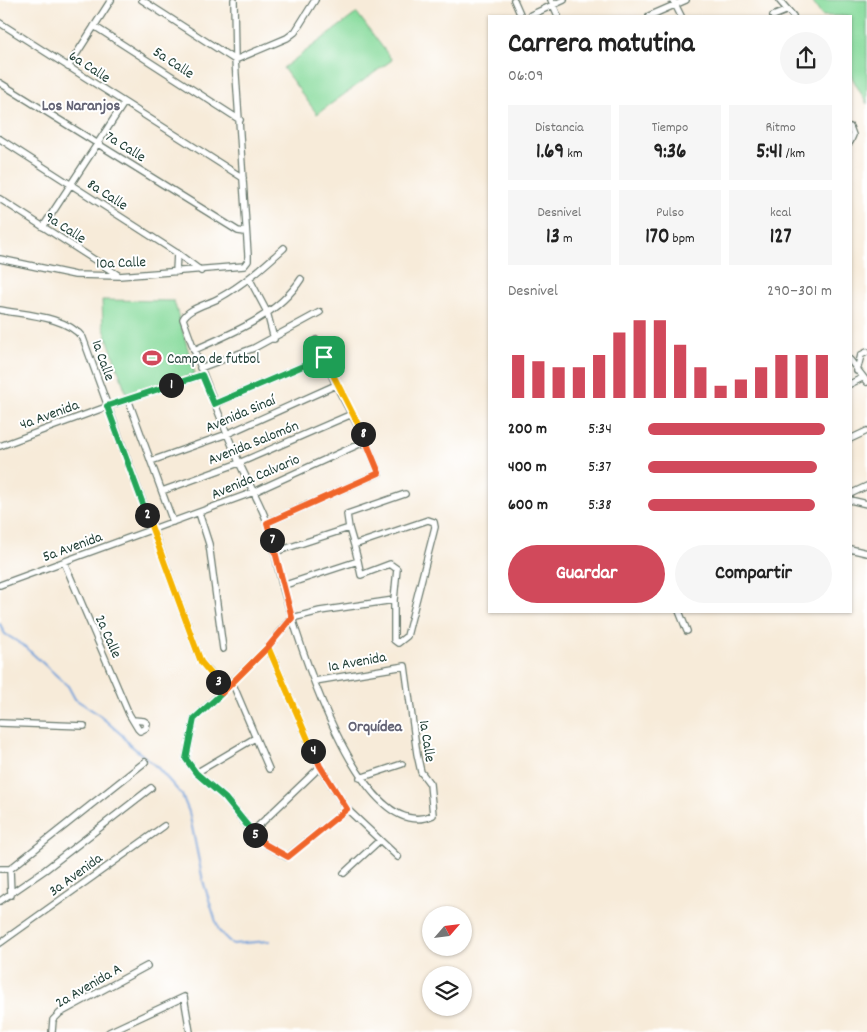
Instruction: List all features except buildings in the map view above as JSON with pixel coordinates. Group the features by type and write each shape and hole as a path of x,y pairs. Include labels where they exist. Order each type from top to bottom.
{"street":[{"path":"68,66 111,0"},
{"path":"142,0 235,60"},
{"path":"234,0 235,60 240,120 245,232"},
{"path":"235,60 287,38 296,32 315,0"},
{"path":"514,0 521,15"},
{"path":"531,14 552,2 564,0"},
{"path":"651,15 674,2 686,0"},
{"path":"780,0 792,15"},
{"path":"552,2 558,15"},
{"path":"674,2 680,15"},
{"path":"776,15 788,10"},
{"name":"6a Calle","path":"0,23 243,178"},
{"name":"5a Calle","path":"94,26 240,120"},
{"name":"7a Calle","path":"0,83 238,231 245,232"},
{"path":"44,227 124,103"},
{"name":"8a Calle","path":"0,139 177,253 201,271"},
{"name":"9a Calle","path":"0,199 119,276"},
{"name":"10a Calle","path":"0,259 75,275 119,276 201,271 244,266 248,261 245,232"},
{"path":"284,248 249,278 220,298 188,312 183,319 202,375 239,463 267,523 282,586 301,647 344,750 360,778 402,764"},
{"path":"176,272 177,253"},
{"path":"249,278 267,312 274,339"},
{"path":"194,350 227,336 267,312 294,291 302,279"},
{"name":"1a Calle","path":"0,310 63,323 74,329 83,338 201,662 226,689"},
{"path":"200,368 274,339 320,312"},
{"path":"267,523 379,473 366,441 336,385 316,340"},
{"path":"857,371 861,355 867,352"},
{"path":"214,404 324,357"},
{"path":"852,363 865,380 852,383"},
{"name":"4a Avenida","path":"0,446 107,406 202,375"},
{"name":"Avenida Sinaí","path":"151,461 227,434 336,385"},
{"path":"128,399 173,522"},
{"name":"Avenida Salomón","path":"162,491 239,463 352,414"},
{"path":"852,438 867,431"},
{"name":"Avenida Calvario","path":"152,530 254,492 366,441"},
{"path":"852,493 867,486"},
{"path":"354,545 428,520 434,522 435,527 407,636 398,643 394,640 396,570 394,565 390,564 361,575 349,528 347,514 406,494"},
{"path":"852,500 867,504"},
{"path":"199,513 210,544 223,649"},
{"path":"275,552 349,528"},
{"name":"5a Avenida","path":"0,585 152,530"},
{"path":"852,549 867,553"},
{"path":"282,586 358,561"},
{"name":"2a Calle","path":"64,562 133,720"},
{"path":"347,809 288,857 265,844 252,832 225,798 188,764 186,754 194,719 268,647 292,618 320,611 394,600"},
{"path":"680,613 687,631"},
{"path":"268,647 320,766 347,809 398,857"},
{"name":"1a Calle","path":"360,778 369,789 401,816 431,816 434,812 430,784 420,769 405,666"},
{"name":"1a Avenida","path":"315,681 405,666"},
{"path":"232,682 269,769"},
{"path":"0,723 84,726"},
{"path":"196,773 255,738"},
{"path":"0,869 10,869 145,762"},
{"path":"252,832 320,766"},
{"name":"3a Avenida","path":"0,901 11,895 150,788"},
{"name":"3a Avenida","path":"0,943 164,826"},
{"path":"344,873 380,840"},
{"path":"10,869 11,895"},
{"name":"2a Avenida A","path":"52,1032 53,1020 60,1013 147,966"},
{"path":"109,1032 184,997 190,1032"}],"green space":[{"path":"811,0 867,0 867,104 852,78 852,15 821,15"},
{"path":"357,13 392,60 317,114 283,68"},
{"name":"Campo de futbol","path":"102,300 174,301 195,374 127,395 103,326"}],"waterway":[{"path":"0,624 5,634 23,645 68,686 75,699 98,714 122,735 128,743 158,768 182,795 189,812 203,881 219,931 232,944 269,941"}],"place":[{"name":"Campo de futbol","path":"152,358"}],"district":[{"name":"Los Naranjos","path":"81,104"},
{"name":"Orquídea","path":"375,725"}],"route":[{"path":"324,357 214,404 202,375 107,406 201,662 226,689 268,647 320,766 347,809 288,857 265,844 252,832 225,798 188,764 186,754 194,719 226,689 232,682 268,647 292,618 282,586 267,523 376,476 379,473 379,469 366,441 336,385 324,357"}]}
